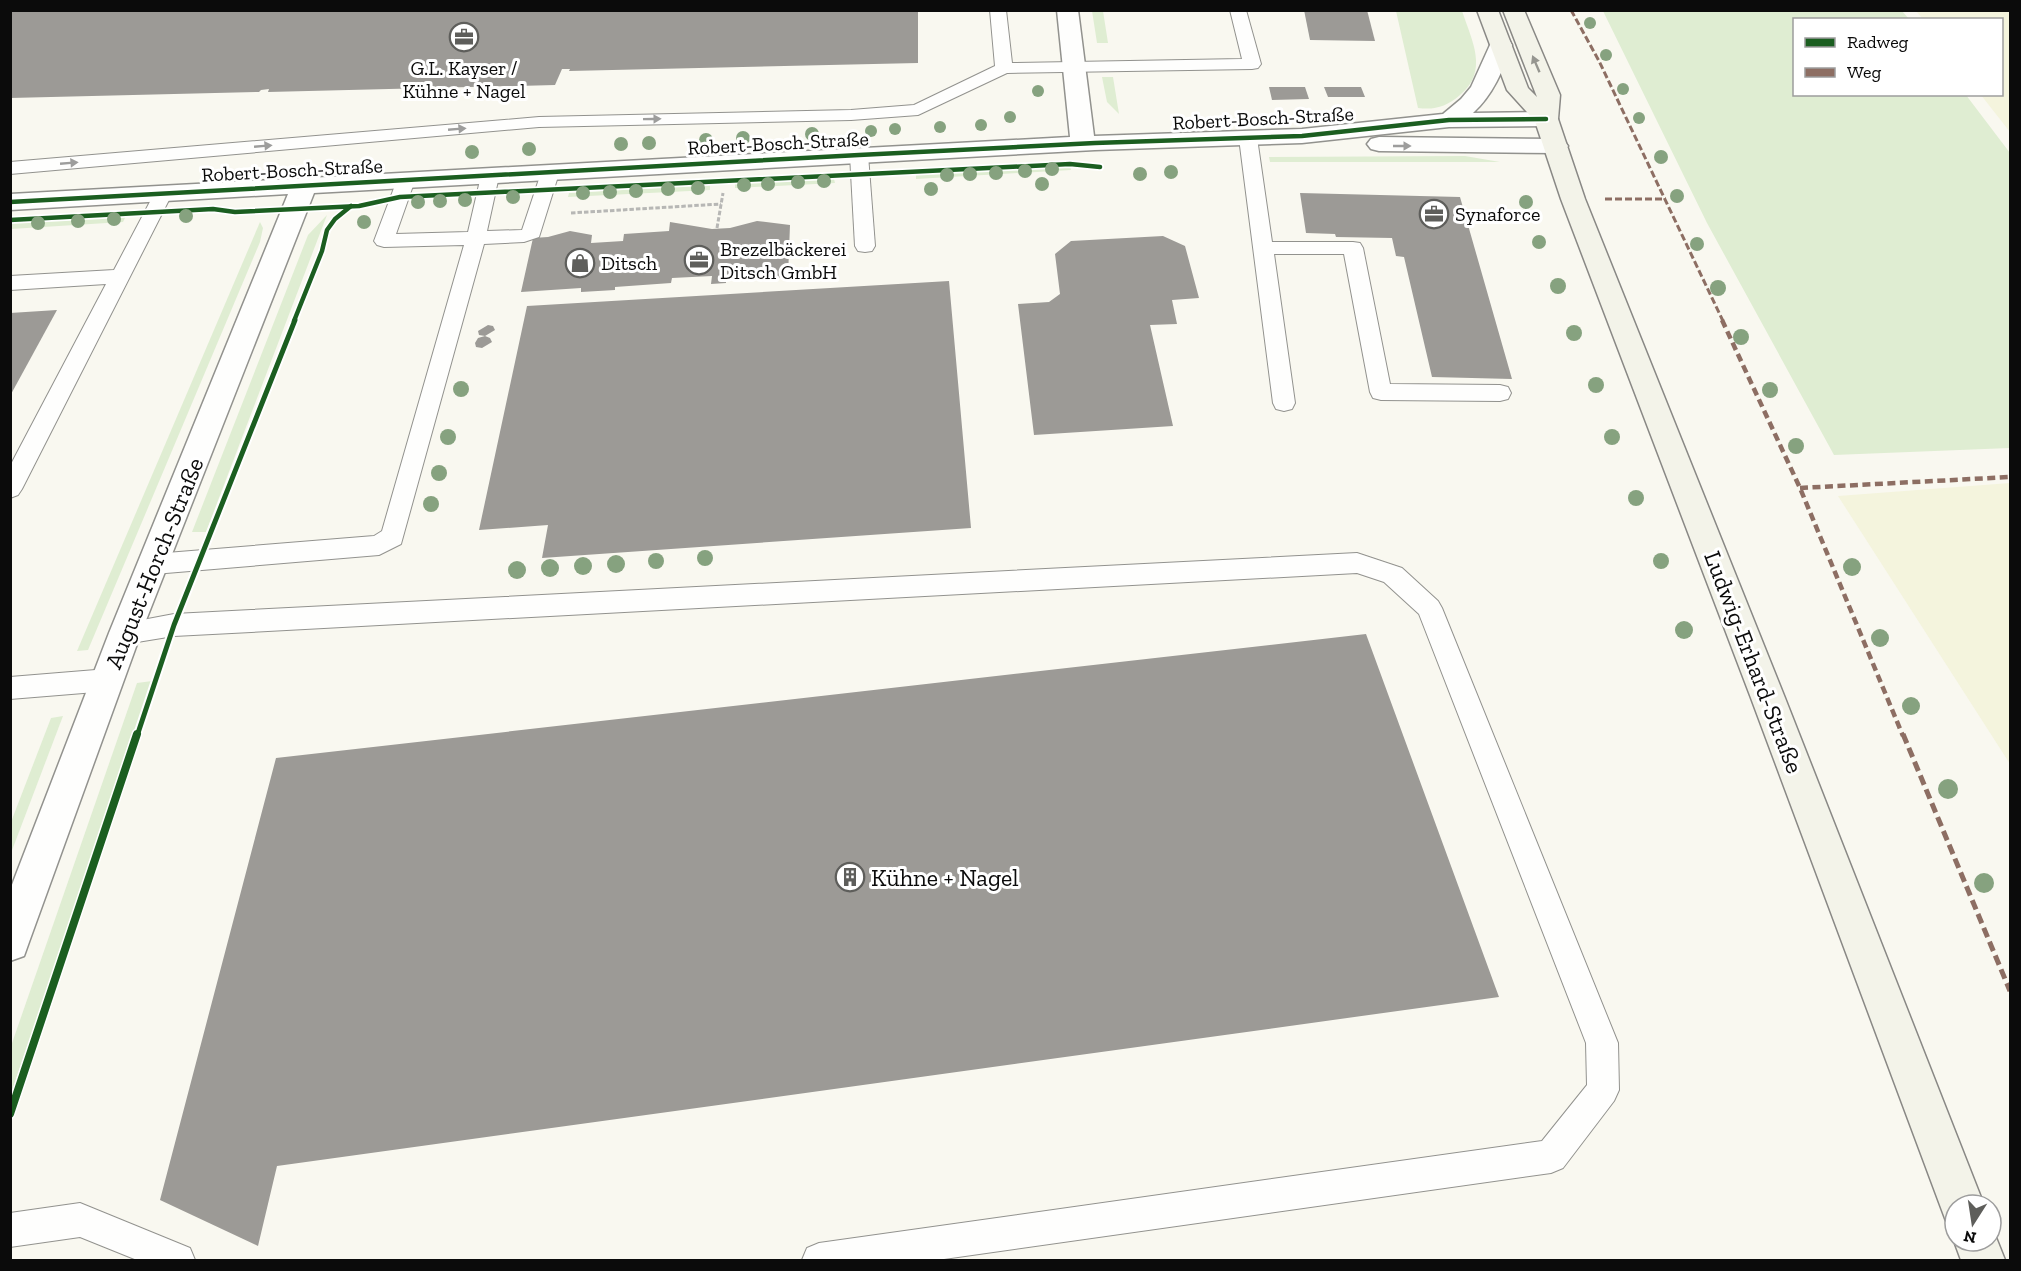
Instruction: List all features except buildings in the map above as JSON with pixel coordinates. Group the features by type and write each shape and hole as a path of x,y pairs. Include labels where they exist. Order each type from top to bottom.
{"main road":[{"name":"Ludwig-Erhard-Straße","path":"1487,10 1518,90 1546,119 1573,199 1768,698 1957,1193"},
{"name":"Ludwig-Erhard-Straße","path":"1513,10 1549,95 1546,119"}],"street":[{"path":"1067,10 1083,144"},
{"path":"1449,120 1463,111 1479,94 1501,45"},
{"name":"Robert-Bosch-Straße","path":"10,202 859,155 1302,136 1449,120 1546,119"},
{"name":"Robert-Bosch-Straße","path":"1302,136 1393,146 1556,146"},
{"name":"August-Horch-Straße","path":"10,942 125,633 304,186"}],"lane":[{"path":"998,10 1004,68"},
{"path":"10,168 539,122 851,115 918,110 1004,68 1252,64 1238,10"},
{"path":"1248,138 1284,403"},
{"path":"859,155 865,246"},
{"path":"406,180 384,241 529,235 532,233 550,173"},
{"path":"154,564 379,545 392,537 476,238 490,176"},
{"path":"10,489 163,194"},
{"path":"1263,248 1353,248 1381,392 1500,393"},
{"path":"10,283 121,276"},
{"path":"125,633 174,625 1357,563 1393,575 1429,608 1602,1043 1603,1090 1551,1156 819,1260"},
{"path":"10,688 108,680"},
{"path":"10,1230 80,1220 178,1260"}],"path":[{"path":"717,228 723,191"},
{"path":"538,215 721,204"}],"green space":[{"path":"1092,11 1103,11 1108,43 1097,43"},
{"path":"1396,11 1462,11 1476,55 1476,66 1469,86 1445,105 1435,108 1418,108"},
{"path":"1603,11 1902,11 1908,18 1793,18 1793,96 1967,96 2010,153 2010,448 1834,455 1707,223"},
{"path":"1916,11 2010,11 2010,132 1982,96 2003,96 2003,18 1922,18"},
{"path":"1102,77 1113,77 1119,114 1107,102"},
{"path":"1465,156 1500,162 1270,162 1269,157"},
{"path":"1070,166 1071,170 916,179 916,174"},
{"path":"834,179 835,183 735,188 735,184"},
{"path":"710,185 710,190 568,197 569,193"},
{"path":"327,215 206,532 192,532 308,235"},
{"path":"126,216 123,222 11,229 11,223"},
{"path":"260,222 263,228 260,242 88,650 77,651"},
{"path":"2010,483 2010,764 1838,496"},
{"path":"152,681 11,1094 11,1046 137,683"},
{"path":"63,716 11,853 11,822 51,718"}],"marked path":[{"path":"1571,10 1599,61 1666,199 1800,488 2010,991"},
{"path":"1605,199 1666,199"},
{"path":"1800,488 2010,477"}],"cycle path":[{"path":"10,202 859,155 1095,143 1302,136 1449,120 1546,119"},
{"path":"10,220 213,209 235,212 359,206 400,197 1070,164 1100,167"},
{"path":"10,1114 174,625 322,251 327,230 339,214 351,206"}],"place":[{"name":"G.L. Kayser / Kühne + Nagel","path":"464,37"},
{"name":"Synaforce","path":"1434,214"},
{"name":"Brezelbäckerei Ditsch GmbH","path":"699,260"},
{"name":"Ditsch","path":"580,263"},
{"name":"Kühne + Nagel","path":"850,877"}]}
